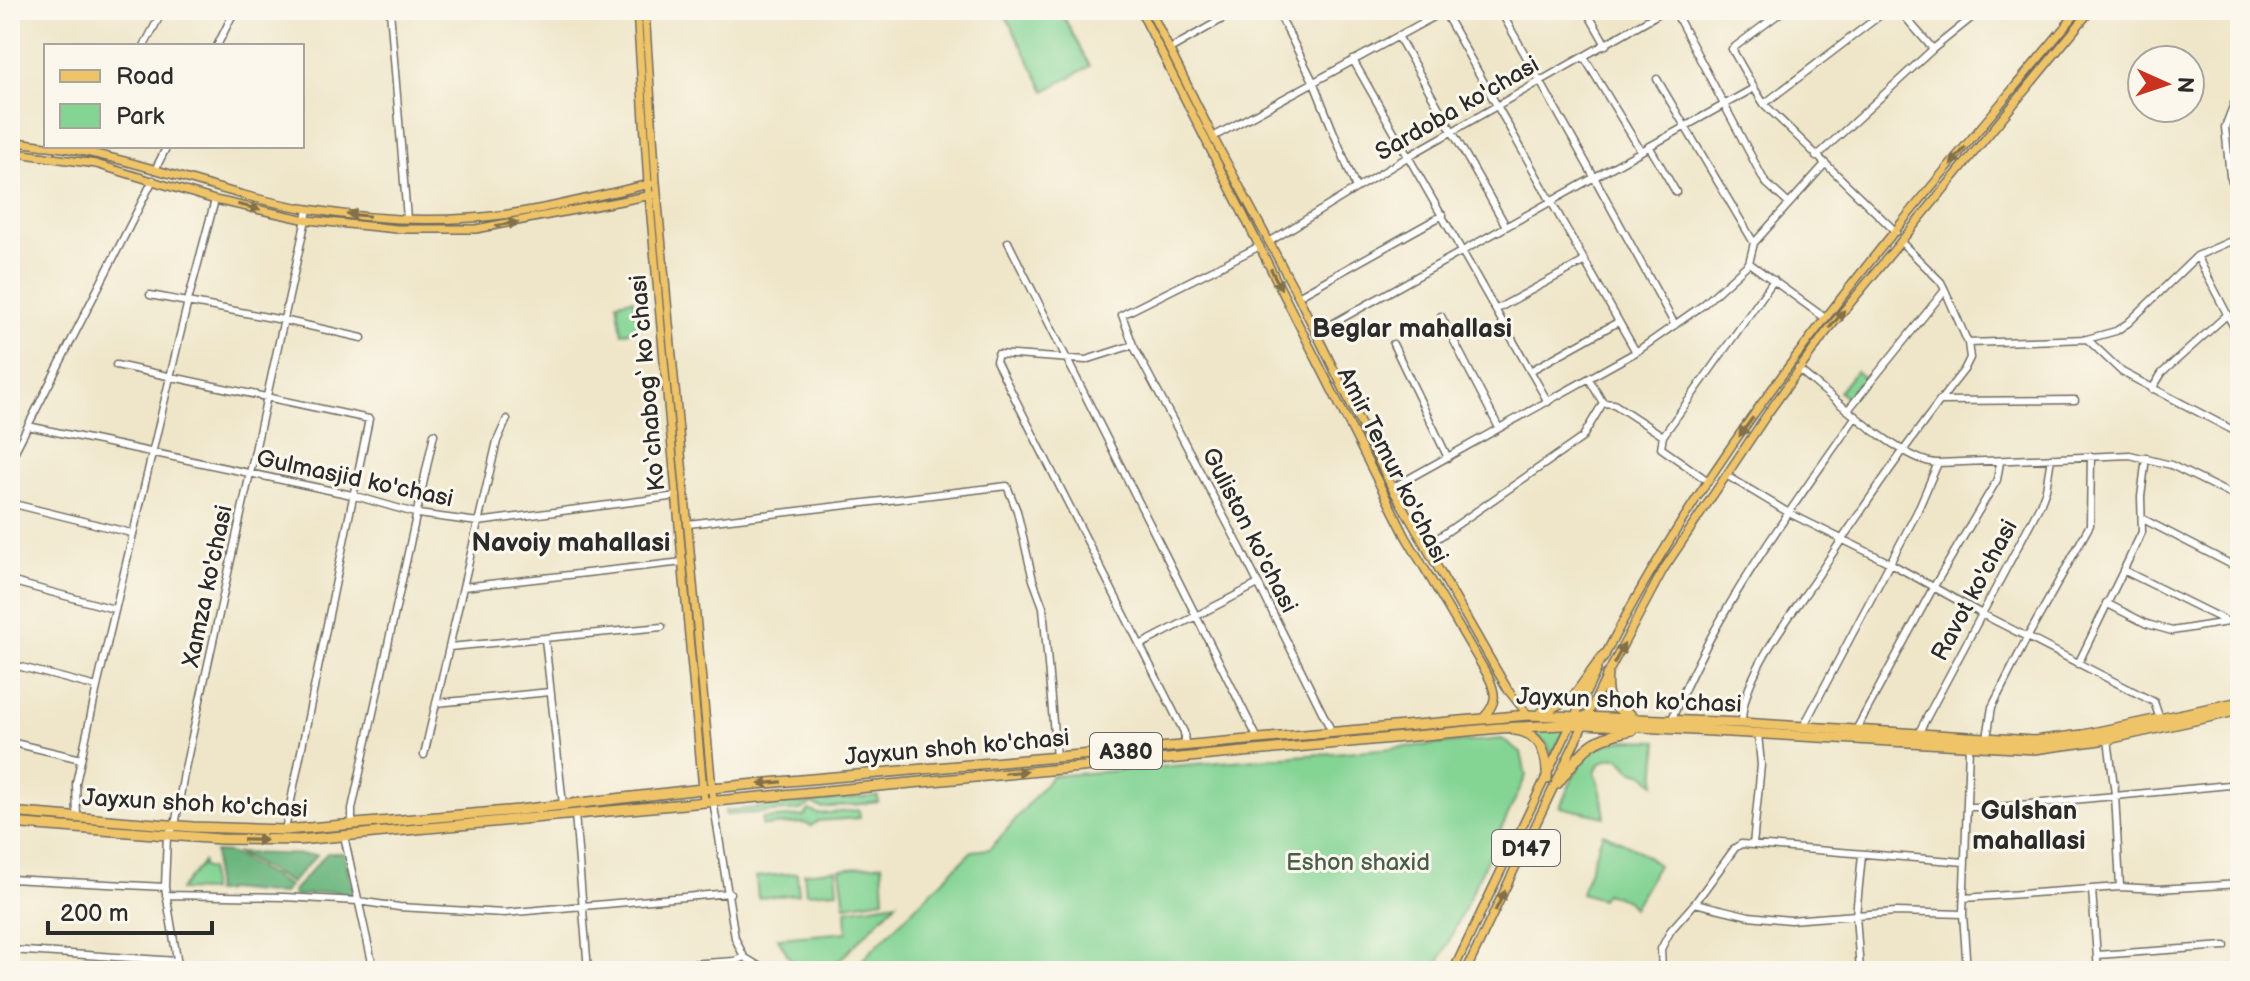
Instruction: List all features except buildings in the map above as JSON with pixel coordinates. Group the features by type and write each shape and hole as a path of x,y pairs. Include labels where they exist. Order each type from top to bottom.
{"highway":[{"path":"1539,714 1574,696 1604,655"},
{"path":"1607,675 1606,691 1615,708 1644,723"},
{"name":"Jayxun shoh ko'chasi","path":"1644,723 1672,719 2034,741 2063,739 2240,702"},
{"name":"Jayxun shoh ko'chasi","path":"10,812 175,826 285,830 707,789 810,785 970,771 1049,769 1574,720 2034,749 2108,739 2240,710"},
{"name":"Jayxun shoh ko'chasi","path":"970,771 1052,758 1483,718 1539,714 1574,720"},
{"path":"1557,784 1588,745 1603,736 1644,723"},
{"path":"1500,728 1522,731 1536,740 1545,750 1547,779"},
{"path":"1049,769 1052,758"},
{"name":"Jayxun shoh ko'chasi","path":"10,823 261,841 575,814 709,800 810,785"}],"main road":[{"name":"Ko‘chabog‘ ko‘chasi","path":"637,10 709,800"},
{"name":"Ko‘chabog‘ ko‘chasi","path":"645,10 652,183"},
{"name":"Amir Temur ko'chasi","path":"1140,10 1406,537 1495,688 1494,706 1483,718"},
{"name":"Amir Temur ko'chasi","path":"1150,10 1424,548 1508,690 1528,715"},
{"path":"1574,720 1604,655 1669,540 1708,481 1825,318 2079,10"},
{"path":"1587,720 1607,675 1663,570 1798,369 2091,10"},
{"path":"2035,63 2041,70"},
{"path":"10,138 20,143 44,146"},
{"path":"90,149 218,189 308,210 407,219 497,215 652,183"},
{"path":"10,152 96,164 215,200 307,220 397,229 476,229 654,194"},
{"name":"Ko‘chabog‘ ko‘chasi","path":"654,194 677,496 685,522 683,562 694,637"},
{"path":"1260,246 1269,242"},
{"path":"1808,341 1815,346"},
{"name":"D147","path":"1453,971 1574,720"},
{"name":"D147","path":"1466,971 1587,720"}],"street":[{"path":"145,44 163,10"},
{"path":"218,44 235,10"},
{"path":"390,10 407,219"},
{"path":"1170,49 1238,10"},
{"path":"1277,10 1313,81 1356,188"},
{"path":"1213,137 1444,10 1636,352"},
{"path":"1500,10 1675,325"},
{"path":"1586,10 1606,45"},
{"name":"Sardoba ko'chasi","path":"1269,242 1409,156 1665,10"},
{"path":"1674,10 1765,182 1789,204"},
{"path":"1784,10 1732,49 1764,104 1896,232"},
{"path":"1764,104 1887,10"},
{"path":"1899,10 1933,49"},
{"path":"1816,157 1933,49 1981,10"},
{"path":"1398,36 1506,226"},
{"path":"1584,57 1641,151"},
{"path":"1353,60 1548,402"},
{"path":"1657,79 1754,243"},
{"path":"1316,333 1754,88"},
{"path":"2240,88 2225,127 2230,176 2240,201"},
{"path":"1649,146 1676,192"},
{"path":"155,170 166,148"},
{"path":"1392,488 1636,352 1703,305 1749,263 1754,243 1824,165"},
{"path":"10,461 153,180"},
{"path":"77,818 76,783 114,609 215,200"},
{"name":"Xamza ko'chasi","path":"175,826 265,397 308,210"},
{"path":"1298,296 1443,215"},
{"path":"1968,343 2087,339 2116,331 2197,256 2240,237"},
{"path":"1008,242 1258,739"},
{"path":"1742,723 1742,707 1766,654 1902,451 1970,358 1968,343 1941,282 1901,242"},
{"path":"1185,745 1184,732 996,361 998,354 1086,360 1133,345 1122,315 1260,246"},
{"path":"2197,256 2240,339"},
{"path":"1497,309 1583,262"},
{"path":"1749,263 1825,318"},
{"path":"1708,481 1661,448 1663,436 1774,280"},
{"path":"1848,410 1945,290"},
{"path":"150,295 362,338"},
{"path":"2152,389 2162,373 2228,314"},
{"path":"1441,316 1499,428"},
{"path":"1530,371 1618,322"},
{"path":"2087,339 2122,372 2240,434"},
{"path":"1393,344 1448,458"},
{"name":"Guliston ko'chasi","path":"1133,345 1332,732"},
{"path":"116,365 369,419 285,830"},
{"path":"1798,369 1902,451 1920,461 2000,462 2130,455 2146,457 2190,473 2240,499"},
{"path":"1589,379 1603,403"},
{"path":"1939,401 2075,400"},
{"path":"1603,403 1614,404 1663,436"},
{"path":"1424,548 1582,438 1603,403"},
{"path":"1672,719 1688,679 1722,615 1856,416"},
{"path":"424,755 497,441 507,419"},
{"name":"Gulmasjid ko'chasi","path":"28,426 352,495 418,514 478,522 677,496"},
{"path":"352,825 352,809 434,434"},
{"path":"1987,738 1992,707 2090,525 2091,456"},
{"path":"2078,664 2142,532 2141,497 2146,457"},
{"name":"Ravot ko'chasi","path":"1918,734 2040,505 2051,458"},
{"path":"1856,730 1933,588 1997,480 2000,462"},
{"path":"1803,727 1917,512 1938,463"},
{"path":"1726,475 1841,541 1890,563 2027,638 2154,702 2160,719"},
{"path":"685,522 1007,486 1017,511 1033,580 1043,607 1052,758"},
{"path":"10,503 131,533"},
{"path":"2143,519 2240,569"},
{"path":"463,587 683,562"},
{"path":"2123,570 2228,622"},
{"path":"10,581 114,609"},
{"path":"1140,645 1258,584"},
{"path":"2106,603 2147,624 2172,631 2240,620"},
{"path":"449,647 662,627"},
{"path":"545,639 563,805"},
{"path":"10,664 97,687"},
{"path":"436,703 550,692"},
{"path":"1753,845 1761,765 1758,734"},
{"path":"2108,739 2115,794 2120,887"},
{"path":"10,742 81,759"},
{"path":"1967,971 1963,914 1969,746"},
{"path":"1968,807 1999,807 2240,784"},
{"path":"709,800 730,893 735,938 744,957 767,971"},
{"path":"575,814 588,970"},
{"path":"175,826 167,835 166,891 179,971"},
{"path":"344,836 374,971"},
{"path":"1662,971 1661,949 1671,930 1741,844 1965,862"},
{"path":"1860,971 1856,915 1862,855"},
{"path":"10,879 504,913 730,893"},
{"path":"1964,898 2120,887 2158,889 2240,884"},
{"path":"2092,890 2098,971"},
{"path":"1695,903 1749,916 1790,920 1896,912 1963,914"},
{"path":"2097,955 2225,946"},
{"path":"10,950 177,961"},
{"path":"720,971 744,957"},
{"path":"582,971 735,961"}],"green space":[{"path":"1022,10 1060,10 1090,66 1045,91 1007,18"},
{"path":"633,299 639,330 622,333 617,302"},
{"path":"1856,371 1865,379 1849,400 1839,392"},
{"path":"1531,729 1565,729 1552,755 1546,743"},
{"name":"Eshon shaxid","path":"1502,739 1521,752 1526,776 1435,971 851,971 972,851 989,849 1052,776"},
{"path":"1624,740 1658,741 1655,784 1644,774 1631,770 1620,758 1611,758 1601,763 1595,773 1605,817 1560,807 1582,762 1599,748"},
{"path":"878,796 878,802 822,808 811,804 800,810 726,815 725,811"},
{"path":"809,810 818,814 859,810 860,818 818,821 811,826 804,823 762,826 762,819 804,816"},
{"path":"1603,833 1635,848 1658,865 1633,908 1627,900 1605,893 1601,899 1581,893"},
{"path":"215,852 230,853 289,886 282,894 227,889 214,892"},
{"path":"236,853 317,855 291,883"},
{"path":"327,853 344,853 354,893 352,897 330,891 294,896 292,892"},
{"path":"203,862 203,867 210,869 210,891 179,890"},
{"path":"882,864 884,899 845,905 840,869"},
{"path":"836,869 838,891 806,893 804,873"},
{"path":"797,873 799,894 758,898 756,877"},
{"path":"897,902 829,971 797,971 778,938 847,932 846,910"}],"district":[{"name":"Beglar mahallasi","path":"1412,328"},
{"name":"Navoiy mahallasi","path":"571,542"},
{"name":"Gulshan mahallasi","path":"2029,825"}]}
